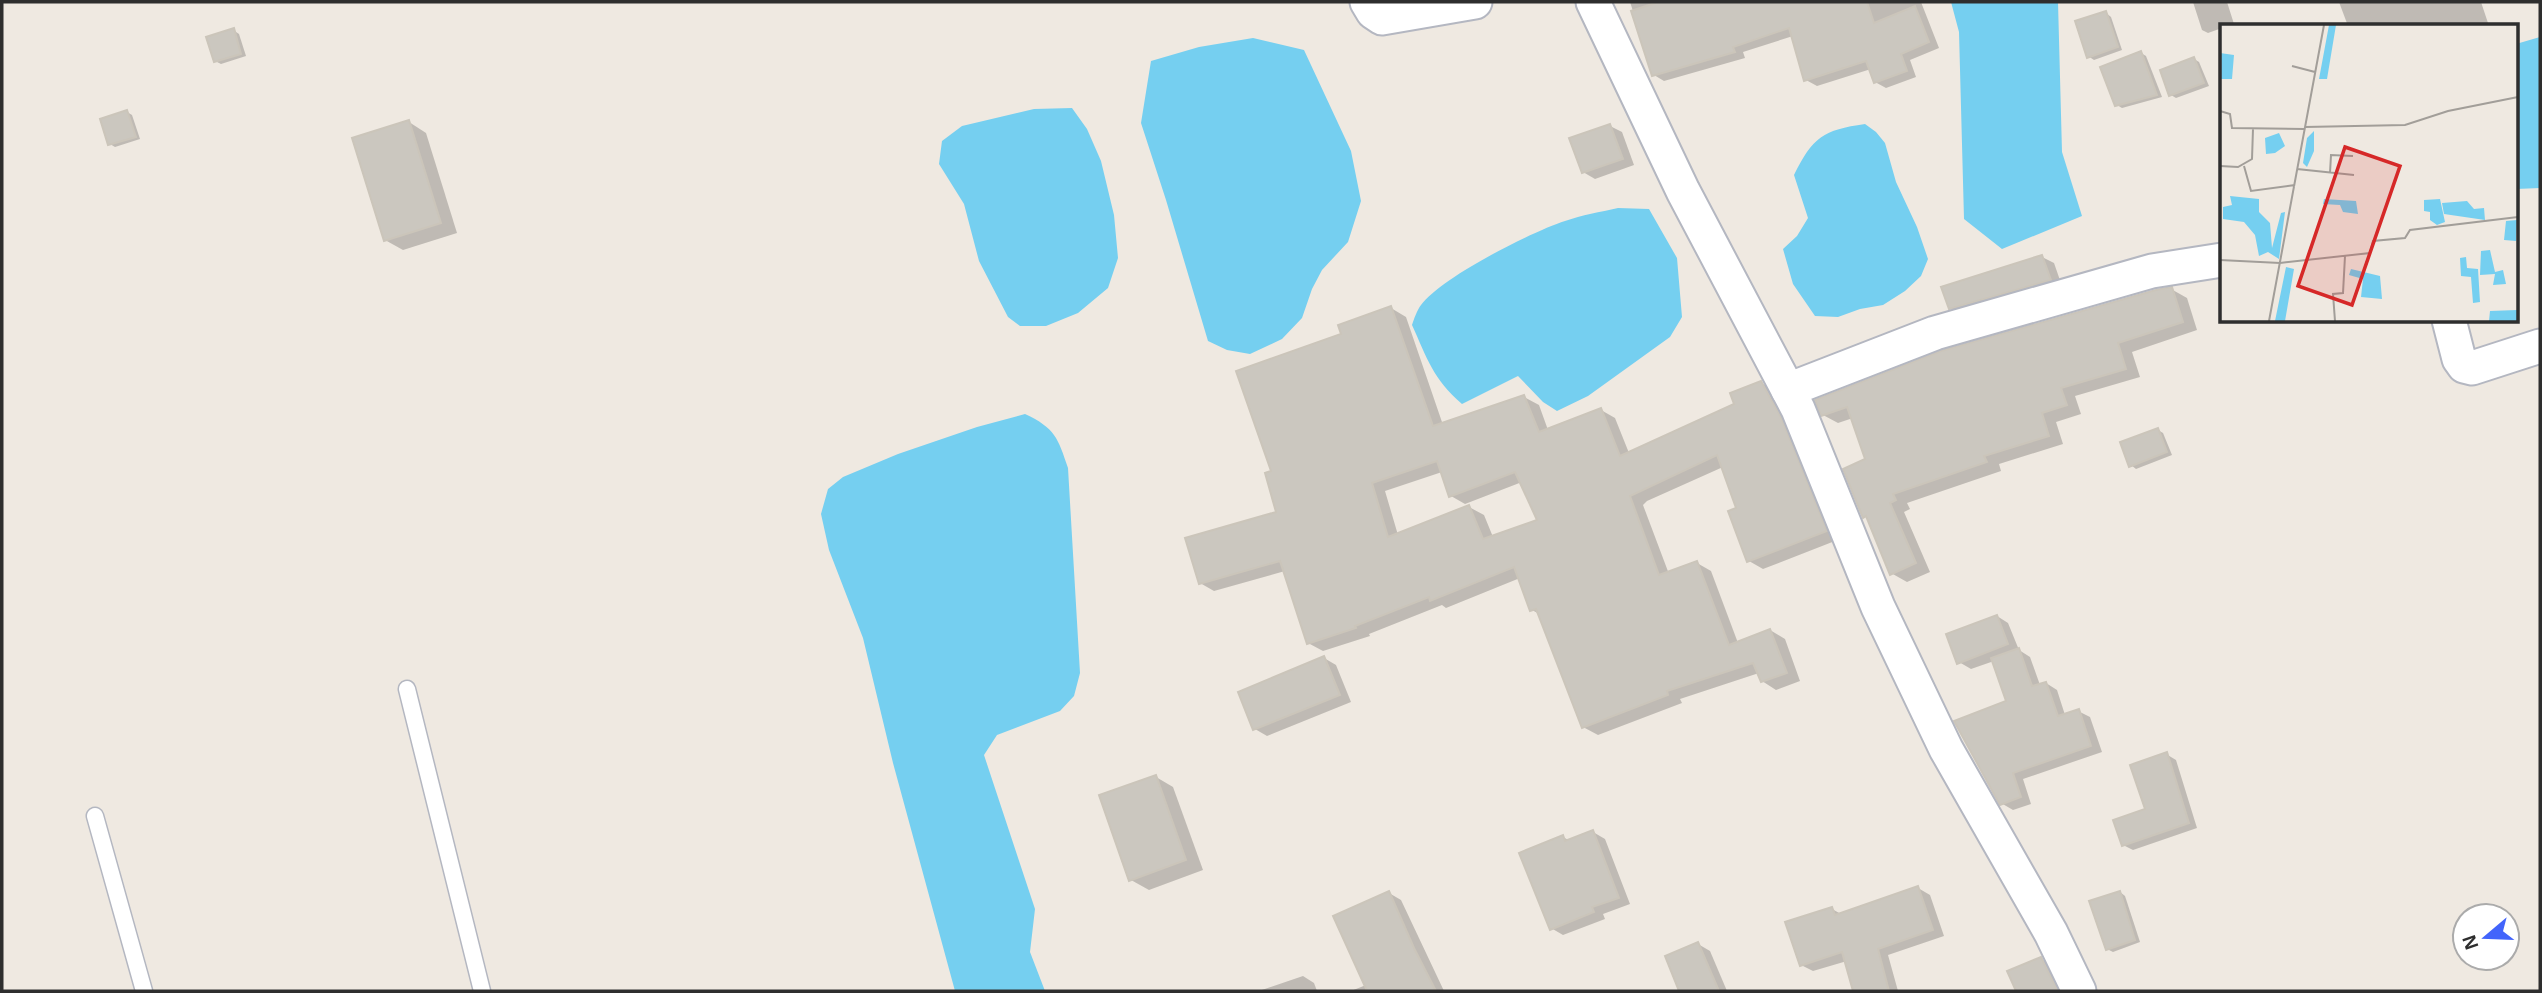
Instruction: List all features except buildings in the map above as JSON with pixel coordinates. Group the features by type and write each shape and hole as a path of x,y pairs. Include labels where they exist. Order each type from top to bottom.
{"street":[{"path":"1367,2 1373,12 1382,18 1475,2"},
{"path":"1593,2 1683,191 1798,409 1883,619 1947,749 2051,933 2080,991"},
{"path":"1788,390 1936,333 2152,271 2220,260"},
{"path":"2450,322 2459,359 2464,366 2472,368 2540,346"}],"lane":[{"path":"407,689 482,991"},
{"path":"95,816 144,991"}],"water":[{"path":"1951,2 2058,2 2062,152 2082,216 2002,249 1964,219 1959,32"},
{"path":"2540,37 2540,188 2518,189 2518,43"},
{"path":"1253,38 1304,50 1351,151 1361,201 1348,242 1322,270 1302,318 1282,339 1250,354 1227,350 1208,341 1141,123 1151,61 1199,47"},
{"path":"1072,108 1087,129 1101,161 1114,215 1118,258 1108,288 1078,313 1046,326 1020,326 1008,317 979,261 964,204 939,164 942,141 962,126 1034,109"},
{"path":"1865,124 1885,143 1896,182 1917,227 1928,259 1921,276 1905,291 1883,305 1838,317 1815,316 1793,284 1783,249 1797,236 1808,218 1794,175 1807,152 1821,138 1839,129"},
{"path":"1618,208 1649,209 1677,258 1682,317 1670,337 1588,396 1557,411 1543,402 1518,376 1462,404 1437,377 1412,325 1421,305 1467,269 1510,245 1565,221"},
{"path":"1025,414 1043,424 1054,435 1068,468 1080,673 1074,696 1060,711 997,735 984,755 1035,909 1030,952 1045,991 955,991 893,763 863,638 829,550 821,514 828,489 843,477 898,454"}]}
